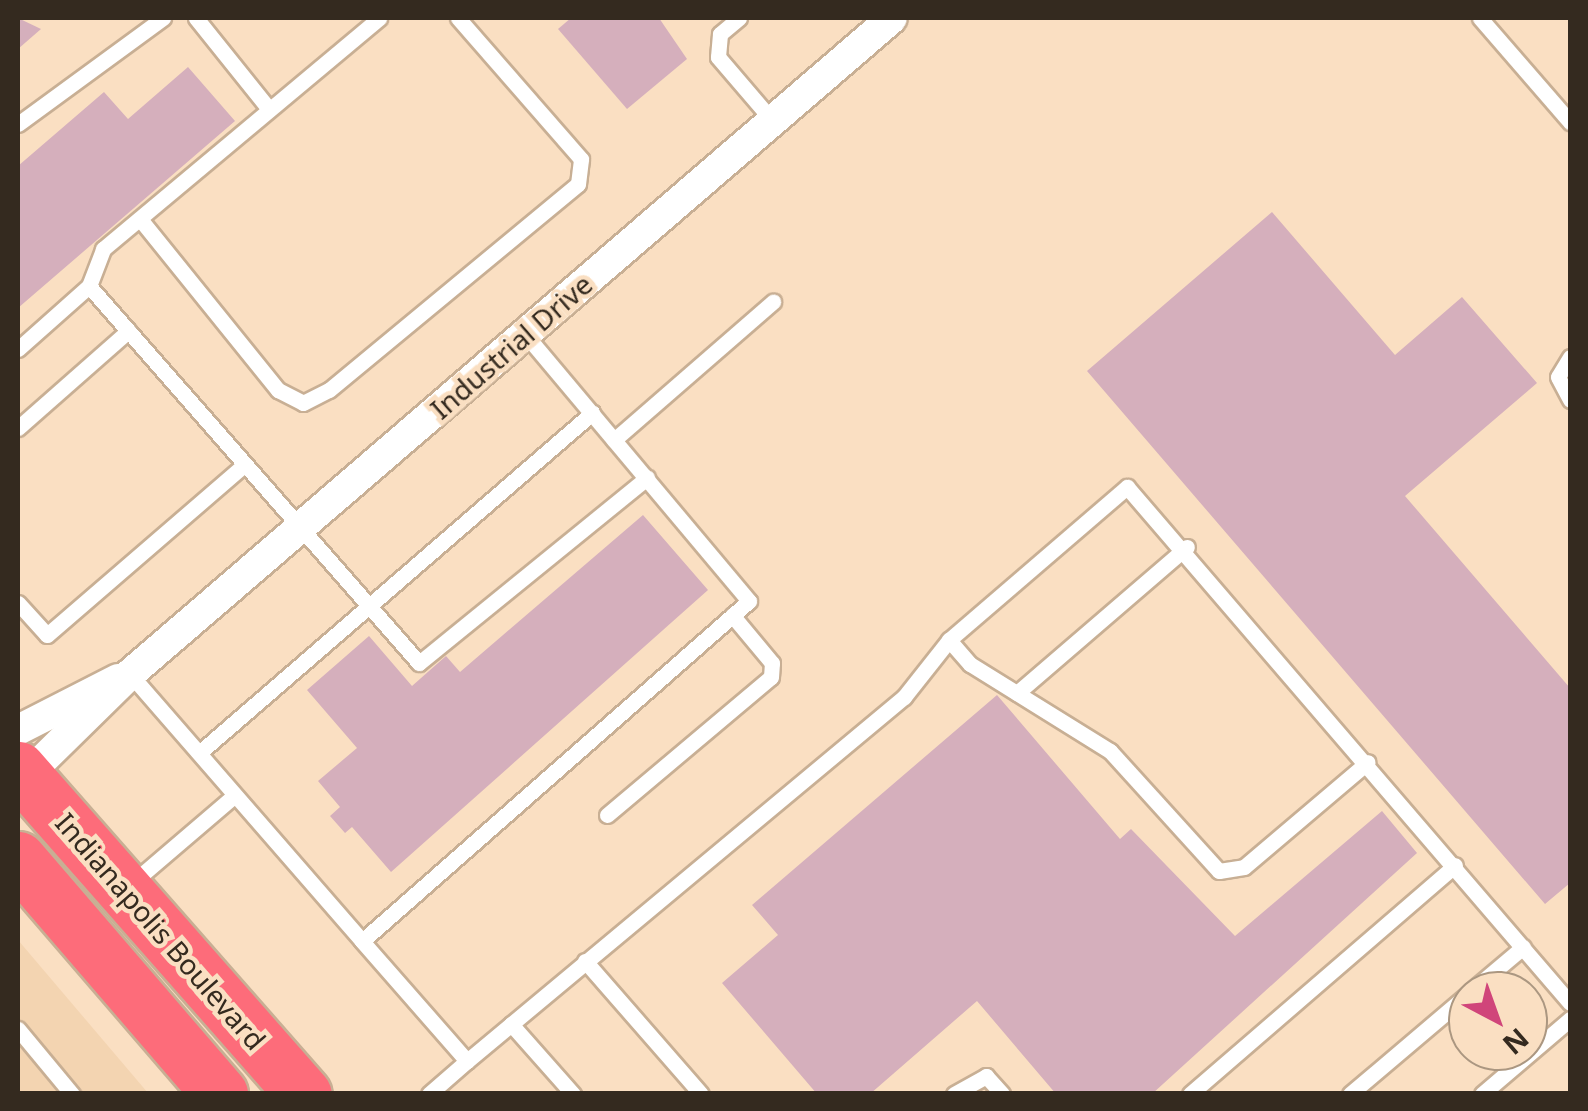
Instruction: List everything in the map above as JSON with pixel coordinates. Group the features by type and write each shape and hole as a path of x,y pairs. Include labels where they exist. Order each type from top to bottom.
{"highway":[{"name":"Indianapolis Boulevard","path":"20,766 304,1094"},
{"path":"20,865 220,1094"}],"street":[{"name":"Industrial Drive","path":"20,766 892,18"},
{"name":"Industrial Drive","path":"20,766 130,674"}],"lane":[{"path":"18,124 163,18"},
{"path":"196,18 269,110"},
{"path":"18,349 88,286 103,249 379,18"},
{"path":"140,219 278,390 303,403 329,390 578,184 581,160 458,18"},
{"path":"739,18 720,34 718,57 772,120"},
{"path":"1480,18 1570,122"},
{"path":"88,286 419,663 647,478"},
{"path":"614,440 772,302"},
{"path":"18,428 128,331"},
{"path":"362,941 749,601 525,334"},
{"path":"1570,358 1558,377 1570,400"},
{"path":"199,753 592,413"},
{"path":"18,602 46,634 244,465"},
{"path":"431,1093 904,698 949,640 1128,487 1187,547 1570,1002"},
{"path":"1018,693 1187,547"},
{"path":"608,815 770,678 772,663 732,615"},
{"path":"949,640 1018,693 1110,751 1232,874 1368,762"},
{"path":"130,674 467,1061"},
{"path":"124,890 236,795"},
{"path":"1190,1094 1456,866"},
{"path":"1494,971 1523,946"},
{"path":"585,962 701,1094"},
{"path":"1350,1094 1448,1011"},
{"path":"1482,1094 1570,1019"},
{"path":"511,1024 572,1094"},
{"path":"18,1029 72,1094"},
{"path":"954,1094 986,1076 1002,1094"}],"shaded area":[{"path":"18,940 148,1093 18,1093"}],"building":[{"path":"18,18 41,29 18,49"},
{"path":"571,18 659,18 687,59 627,109 558,29"},
{"path":"188,67 235,121 18,308 18,166 104,92 128,119"},
{"path":"1272,212 1395,355 1462,297 1537,383 1405,496 1570,688 1570,883 1545,904 1087,371"},
{"path":"643,515 708,590 391,872 352,827 345,833 330,816 340,807 318,781 357,748 307,690 369,636 412,686 446,656 460,672"},
{"path":"997,695 1120,839 1131,829 1235,936 1382,811 1417,853 1152,1094 1056,1094 977,1001 870,1094 817,1094 722,983 778,935 752,905"}]}
